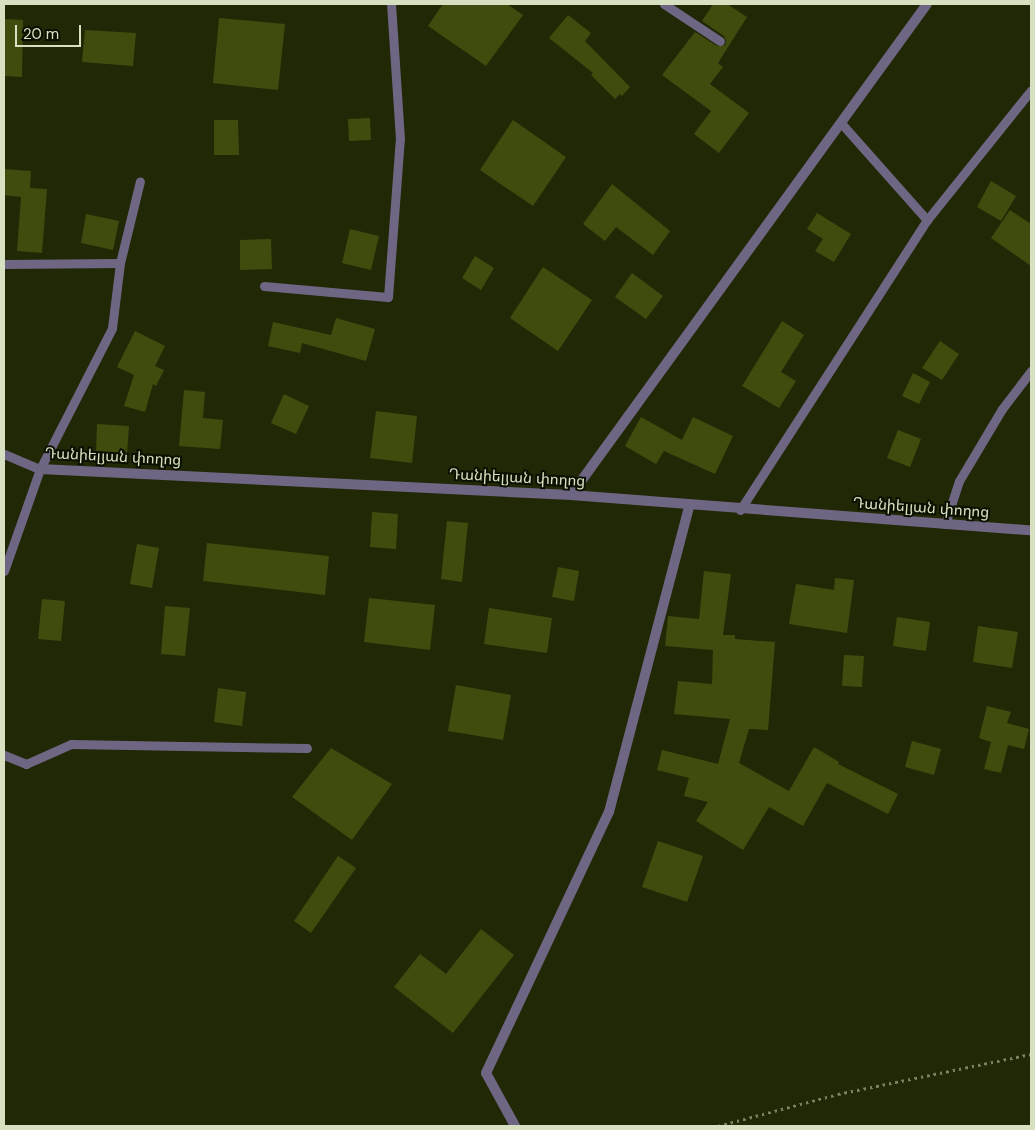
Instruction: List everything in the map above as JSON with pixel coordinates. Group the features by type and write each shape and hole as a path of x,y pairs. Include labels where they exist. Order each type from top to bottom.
{"street":[{"path":"571,495 927,4"},
{"name":"Դանիելյան փողոց","path":"40,470 571,495 740,510 1031,530"},
{"path":"515,1126 486,1073 609,812 689,506"}],"lane":[{"path":"264,286 388,297 400,139 391,4"},
{"path":"664,4 720,40"},
{"path":"740,510 927,220 1031,90"},
{"path":"841,123 927,220"},
{"path":"4,571 40,470 112,328 120,263 140,181"},
{"path":"4,264 120,263"},
{"path":"945,524 960,481 1002,409 1031,370"},
{"name":"Դանիելյան փողոց","path":"4,454 40,470"},
{"path":"4,755 26,764 71,744 307,748"}],"path":[{"path":"718,1126 838,1094 1031,1054"}],"building":[{"path":"443,4 507,4 523,15 486,66 428,26"},
{"path":"713,4 727,4 747,17 718,63 723,67 710,84 749,113 719,153 694,134 711,111 662,75 695,32 717,46 725,45 724,36 702,21"},
{"path":"568,15 591,33 585,41 630,87 622,96 620,94 615,99 591,75 593,73 549,38"},
{"path":"219,18 285,24 278,90 213,83"},
{"path":"4,19 23,20 22,77 4,76"},
{"path":"85,30 136,33 133,66 82,62"},
{"path":"370,118 371,140 349,141 348,119"},
{"path":"214,120 238,120 239,155 214,155"},
{"path":"513,120 566,157 533,206 480,170"},
{"path":"4,169 31,171 30,188 47,189 42,253 17,251 21,197 4,195"},
{"path":"991,181 1016,196 1001,221 977,207"},
{"path":"612,184 670,231 653,255 616,227 605,241 583,224"},
{"path":"1010,210 1031,224 1031,266 991,238"},
{"path":"817,213 851,234 834,262 815,251 823,239 807,229"},
{"path":"86,214 119,221 113,250 81,243"},
{"path":"350,229 379,236 371,270 342,263"},
{"path":"271,239 272,269 240,270 240,240"},
{"path":"475,256 494,268 481,290 462,278"},
{"path":"543,267 592,300 558,351 510,318"},
{"path":"632,273 663,296 646,319 615,297"},
{"path":"336,318 375,329 366,361 302,343 300,353 268,346 273,322 331,335"},
{"path":"782,321 804,335 781,372 796,381 779,408 742,386"},
{"path":"135,331 165,346 155,366 164,370 156,386 153,384 145,412 124,406 134,375 117,367"},
{"path":"940,341 959,354 942,380 922,368"},
{"path":"913,373 930,382 919,404 902,396"},
{"path":"184,390 205,392 203,418 223,420 220,449 179,446"},
{"path":"284,394 309,406 296,434 271,423"},
{"path":"376,411 417,416 412,463 370,458"},
{"path":"641,417 682,440 693,417 733,436 715,474 664,451 656,464 625,446"},
{"path":"97,424 129,426 127,454 96,453"},
{"path":"898,430 921,439 910,467 887,458"},
{"path":"372,512 398,514 396,549 370,547"},
{"path":"447,521 468,523 462,582 441,579"},
{"path":"207,543 329,556 325,595 203,581"},
{"path":"137,544 159,548 152,588 130,584"},
{"path":"558,567 579,571 574,601 552,597"},
{"path":"704,571 731,574 723,635 735,635 735,639 775,642 768,730 749,729 739,763 789,791 814,747 839,762 838,764 898,794 888,814 827,783 803,826 769,807 743,850 696,821 708,802 684,796 689,778 657,770 662,750 718,764 730,719 674,714 678,681 712,684 713,650 665,646 668,616 699,619"},
{"path":"835,578 854,580 847,633 789,624 796,584 834,590"},
{"path":"369,598 435,605 430,650 364,642"},
{"path":"42,599 65,601 61,641 38,639"},
{"path":"165,606 190,608 185,656 161,654"},
{"path":"489,608 552,618 547,653 484,644"},
{"path":"897,617 930,622 926,651 893,646"},
{"path":"978,626 1018,632 1012,668 973,662"},
{"path":"844,655 864,656 862,687 842,686"},
{"path":"456,685 511,695 503,740 448,731"},
{"path":"218,688 246,692 242,726 214,722"},
{"path":"987,706 1011,712 1007,723 1029,729 1024,749 1008,745 1001,773 984,769 991,742 979,738"},
{"path":"912,741 941,749 934,775 905,767"},
{"path":"331,748 392,784 352,840 292,797"},
{"path":"658,841 703,856 687,902 642,887"},
{"path":"338,856 356,868 311,933 294,921"},
{"path":"481,929 514,955 453,1033 394,987 420,954 446,974"}]}
